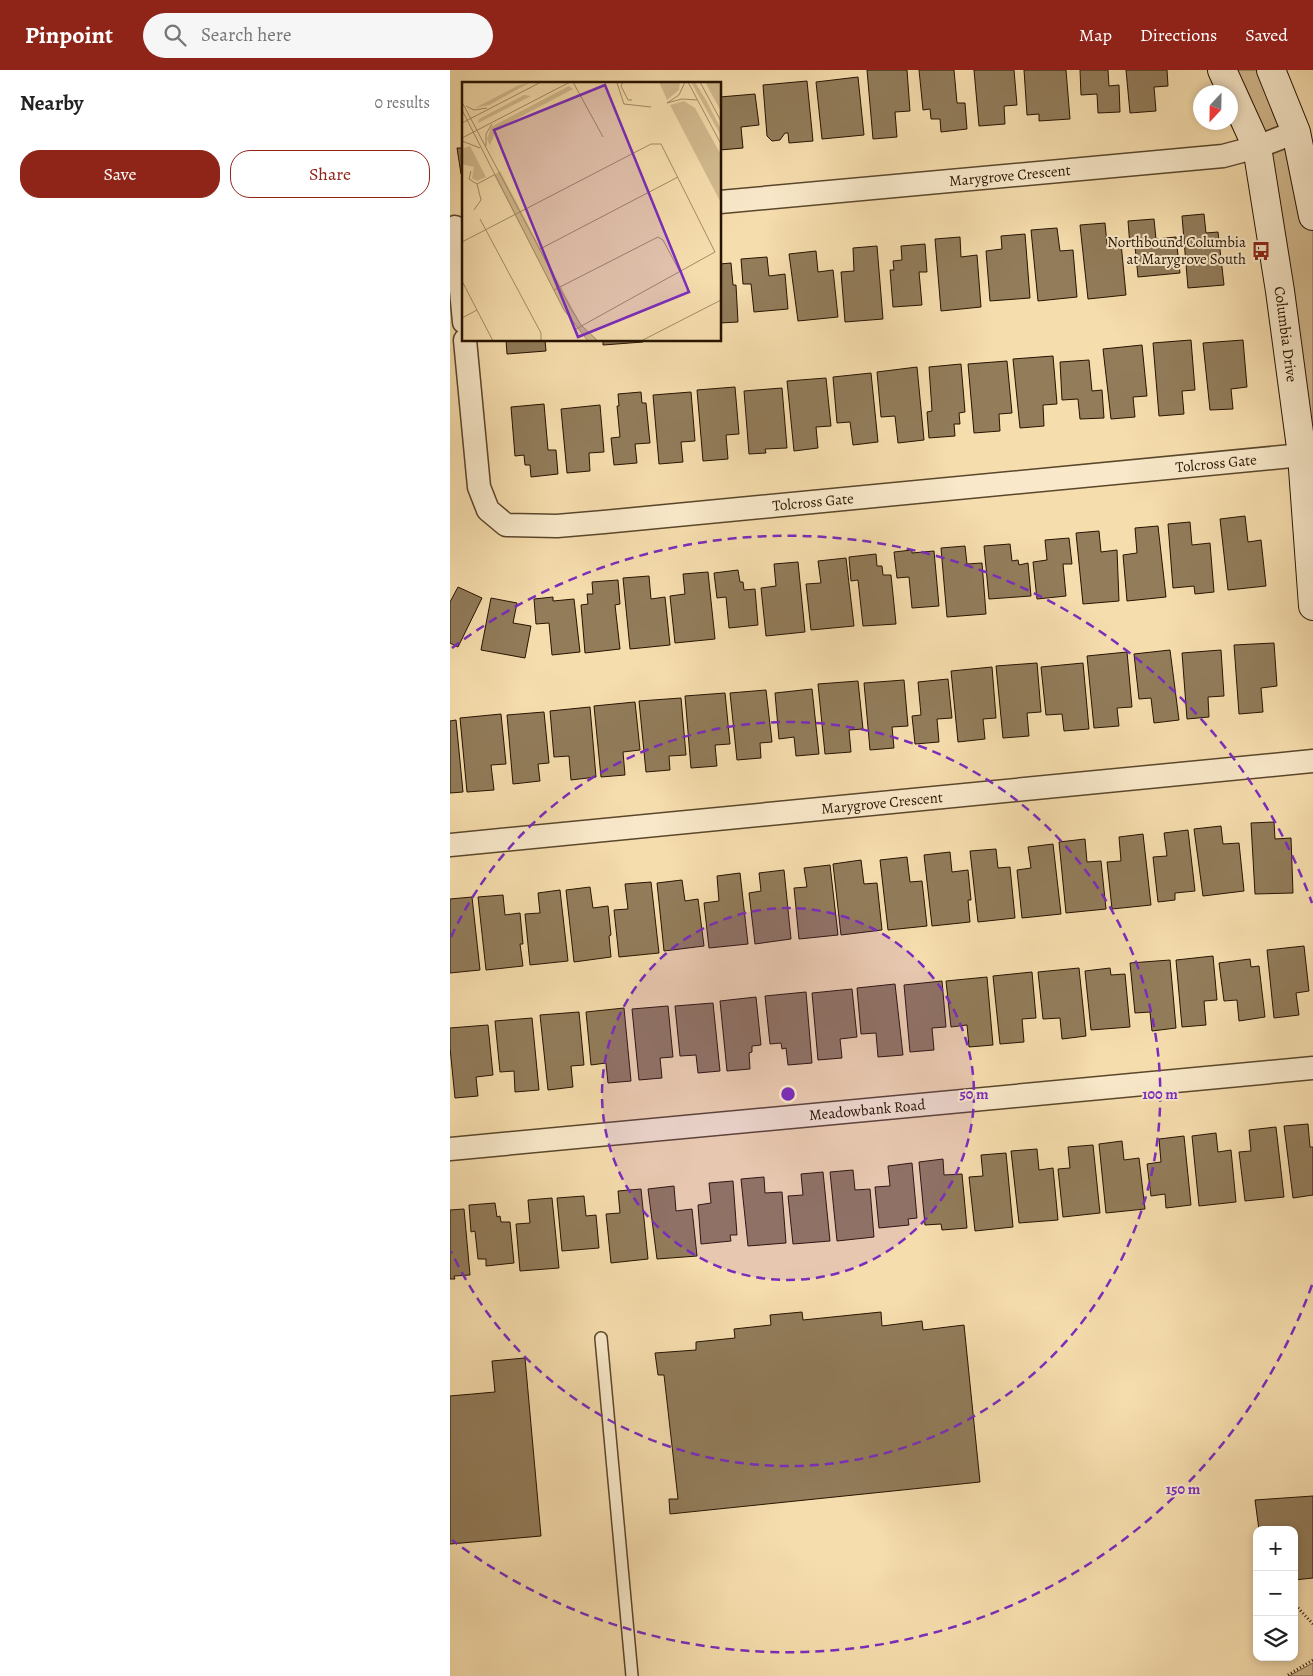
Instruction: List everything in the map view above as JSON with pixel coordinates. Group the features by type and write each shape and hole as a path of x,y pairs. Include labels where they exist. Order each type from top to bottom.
{"street":[{"name":"Columbia Drive","path":"1222,70 1257,147 1307,454 1313,606"},
{"path":"1271,70 1296,132 1313,216"},
{"name":"Marygrove Crescent","path":"721,202 1223,156 1257,147 1296,132"},
{"path":"456,227 462,298"},
{"name":"Tolcross Gate","path":"465,341 479,487 488,510 506,525 557,526 604,522 1307,454"},
{"name":"Marygrove Crescent","path":"450,845 1313,761"},
{"name":"Meadowbank Road","path":"450,1149 1313,1068"}],"lane":[{"path":"601,1338 632,1676"}],"path":[{"path":"1298,1608 1313,1624"},
{"path":"1288,1675 1313,1660"}],"shaded area":[{"path":"1222,70 1271,70 1313,216 1313,606 1280,291 1238,130 1238,85 1226,85"},
{"path":"1313,1663 1313,1676 1289,1676"}],"building":[{"path":"867,70 907,70 910,111 895,112 897,137 873,139"},
{"path":"919,70 954,70 957,103 965,103 967,129 941,132 940,119 931,119 930,109 923,110"},
{"path":"974,70 1014,70 1017,105 1004,106 1005,124 979,126"},
{"path":"1024,70 1066,70 1070,119 1039,121 1039,114 1027,115"},
{"path":"1080,70 1108,70 1109,86 1119,85 1120,112 1098,113 1097,94 1081,95"},
{"path":"1126,70 1167,70 1168,86 1154,87 1156,111 1130,113"},
{"path":"858,77 864,135 822,139 816,82"},
{"path":"807,81 813,141 789,143 788,133 785,133 780,140 772,141 767,136 763,85"},
{"path":"755,94 759,125 741,127 743,148 721,150 721,97"},
{"path":"457,148 462,148 461,174"},
{"path":"1204,214 1206,233 1218,232 1224,285 1188,288 1182,216"},
{"path":"1154,219 1156,239 1176,237 1180,273 1138,277 1135,246 1130,246 1128,221"},
{"path":"1105,223 1107,244 1121,243 1126,295 1088,299 1080,225"},
{"path":"1057,228 1060,251 1073,250 1077,297 1038,301 1031,230"},
{"path":"1025,234 1030,298 990,301 986,251 1002,249 1001,236"},
{"path":"960,237 961,257 977,255 981,307 941,311 935,239"},
{"path":"925,244 927,272 919,272 922,305 893,307 890,270 894,270 893,261 902,260 901,246"},
{"path":"877,246 883,319 845,322 841,272 854,271 853,248"},
{"path":"816,251 818,272 833,270 838,317 798,321 789,254"},
{"path":"767,257 769,276 785,274 788,309 754,312 751,284 743,284 741,259"},
{"path":"731,263 733,285 736,285 738,322 721,323 721,264"},
{"path":"1191,340 1195,390 1182,391 1184,414 1159,416 1153,343"},
{"path":"1243,340 1247,387 1231,389 1233,409 1210,410 1203,343"},
{"path":"506,341 545,341 546,351 507,354"},
{"path":"603,341 643,341 643,342 603,345"},
{"path":"1142,345 1147,396 1133,397 1135,417 1111,419 1103,349"},
{"path":"1053,356 1057,404 1043,405 1044,426 1020,428 1013,359"},
{"path":"1089,360 1092,391 1102,390 1104,418 1080,419 1078,399 1062,400 1060,362"},
{"path":"1007,361 1012,413 999,414 1000,431 974,433 968,364"},
{"path":"961,364 965,412 959,413 960,424 954,424 955,436 929,438 927,412 932,411 929,367"},
{"path":"917,367 924,440 898,443 895,416 881,417 877,372"},
{"path":"871,373 878,442 853,445 850,422 837,423 833,377"},
{"path":"826,378 831,426 816,427 818,448 794,451 787,381"},
{"path":"735,387 739,434 726,435 728,459 703,461 697,390"},
{"path":"782,388 787,448 765,449 766,453 749,454 744,391"},
{"path":"641,392 642,403 646,403 650,443 635,444 637,463 614,465 611,438 620,437 617,406 619,406 618,394"},
{"path":"691,392 695,441 681,442 683,462 659,464 653,395"},
{"path":"544,404 548,450 556,450 558,474 531,477 530,465 525,465 524,455 515,456 511,407"},
{"path":"600,405 604,452 589,453 590,471 567,473 561,409"},
{"path":"1245,516 1248,542 1261,540 1266,586 1228,590 1220,519"},
{"path":"1190,522 1192,545 1210,543 1214,592 1195,594 1194,586 1173,588 1168,524"},
{"path":"1158,526 1166,597 1127,601 1123,555 1137,553 1135,528"},
{"path":"1099,531 1101,552 1117,550 1119,601 1083,604 1076,533"},
{"path":"1069,538 1072,564 1063,564 1066,596 1037,599 1033,562 1047,560 1045,540"},
{"path":"1010,544 1012,561 1018,560 1019,565 1028,563 1031,596 989,599 984,546"},
{"path":"965,546 967,564 982,563 986,614 947,617 941,548"},
{"path":"912,550 912,553 934,551 939,606 912,608 909,577 897,578 894,552"},
{"path":"876,554 877,566 882,566 883,575 891,575 896,624 863,626 858,580 851,581 849,557"},
{"path":"846,558 854,626 811,630 806,584 821,583 818,561"},
{"path":"798,562 805,632 766,636 761,588 776,586 774,564"},
{"path":"738,570 740,582 743,582 744,590 755,589 758,625 729,628 726,597 717,598 714,573"},
{"path":"708,572 715,639 675,643 670,596 685,594 683,574"},
{"path":"649,576 651,599 665,597 670,645 630,649 623,578"},
{"path":"618,580 620,604 615,605 620,649 585,653 581,605 588,604 587,594 593,594 592,582"},
{"path":"458,587 482,598 458,647 450,643 450,602"},
{"path":"553,597 553,601 574,599 580,652 552,655 549,623 536,624 534,599"},
{"path":"491,598 517,603 513,623 531,626 525,658 481,650"},
{"path":"1274,643 1277,686 1261,688 1263,712 1239,714 1234,645"},
{"path":"1170,650 1179,720 1154,723 1151,698 1139,699 1134,654"},
{"path":"1221,650 1224,696 1208,697 1209,717 1187,719 1182,653"},
{"path":"1127,652 1132,707 1117,708 1119,726 1094,728 1087,656"},
{"path":"1037,663 1041,712 1027,713 1029,736 1003,738 996,666"},
{"path":"1083,663 1089,729 1064,731 1062,714 1046,715 1041,667"},
{"path":"992,667 996,718 983,719 985,739 958,742 951,671"},
{"path":"948,679 952,718 937,719 939,742 915,744 912,716 921,715 918,682"},
{"path":"904,680 908,726 892,727 894,748 870,750 864,683"},
{"path":"858,681 863,729 849,730 851,752 825,754 818,684"},
{"path":"812,689 819,754 796,756 794,737 779,739 775,693"},
{"path":"766,690 772,742 760,743 761,758 737,760 730,693"},
{"path":"725,693 730,744 715,745 717,766 691,768 685,696"},
{"path":"681,698 686,755 669,756 670,770 646,772 639,701"},
{"path":"635,702 640,750 623,752 625,775 601,777 594,706"},
{"path":"590,707 596,777 571,780 569,756 554,757 550,711"},
{"path":"544,712 549,763 538,764 540,781 513,784 507,715"},
{"path":"501,714 506,764 491,765 494,790 467,792 460,718"},
{"path":"456,720 463,792 450,793 450,721"},
{"path":"1274,822 1275,839 1291,838 1293,893 1255,894 1251,823"},
{"path":"1221,826 1223,844 1239,843 1244,891 1203,896 1194,829"},
{"path":"1188,830 1195,891 1175,893 1175,900 1158,902 1153,857 1167,856 1164,833"},
{"path":"1143,834 1151,905 1112,909 1107,862 1121,861 1119,837"},
{"path":"1085,839 1087,862 1101,861 1106,909 1066,913 1059,842"},
{"path":"1053,844 1061,914 1022,918 1017,870 1031,868 1028,847"},
{"path":"996,849 998,868 1010,867 1015,918 978,922 970,851"},
{"path":"950,852 952,872 968,870 971,900 968,900 970,922 932,926 924,855"},
{"path":"907,857 910,882 922,881 927,926 888,930 880,860"},
{"path":"861,860 864,884 877,883 882,930 841,935 833,864"},
{"path":"830,865 838,935 799,939 794,888 807,887 804,868"},
{"path":"784,870 791,939 755,944 749,893 761,891 759,873"},
{"path":"740,873 748,944 709,948 704,903 719,901 717,876"},
{"path":"682,880 685,901 698,899 704,946 664,951 657,883"},
{"path":"651,882 659,953 619,957 614,910 628,909 625,884"},
{"path":"590,887 593,908 608,906 611,957 574,962 566,890"},
{"path":"560,890 568,961 530,965 525,914 540,913 538,893"},
{"path":"503,895 505,915 520,913 523,944 520,944 523,966 486,970 478,897"},
{"path":"472,897 480,970 450,973 450,899"},
{"path":"1304,946 1309,991 1296,993 1299,1015 1274,1018 1267,950"},
{"path":"1213,956 1217,1000 1204,1001 1206,1025 1182,1027 1176,960"},
{"path":"1250,959 1251,967 1259,966 1265,1017 1239,1021 1237,1000 1224,1001 1219,963"},
{"path":"1170,960 1176,1028 1152,1031 1150,1012 1135,1013 1130,963"},
{"path":"1079,968 1086,1036 1062,1039 1060,1018 1043,1019 1038,972"},
{"path":"1110,968 1111,975 1125,974 1130,1027 1091,1030 1085,971"},
{"path":"1032,972 1036,1018 1022,1019 1024,1042 1000,1044 993,976"},
{"path":"987,977 993,1045 969,1047 967,1025 951,1027 946,981"},
{"path":"942,981 946,1027 932,1028 934,1050 910,1052 904,985"},
{"path":"895,984 903,1055 878,1057 876,1033 861,1034 857,988"},
{"path":"852,989 857,1037 840,1039 842,1058 818,1060 812,993"},
{"path":"806,992 812,1063 788,1065 786,1048 782,1049 781,1043 770,1044 765,996"},
{"path":"756,997 761,1045 752,1046 752,1052 749,1053 750,1069 727,1071 720,1001"},
{"path":"713,1003 720,1071 698,1073 696,1055 680,1056 675,1006"},
{"path":"668,1006 673,1057 660,1058 662,1078 639,1080 632,1009"},
{"path":"624,1008 631,1081 608,1083 606,1063 591,1065 586,1012"},
{"path":"579,1012 584,1065 571,1066 573,1087 548,1090 540,1015"},
{"path":"532,1018 539,1090 515,1092 514,1071 500,1072 495,1021"},
{"path":"488,1025 493,1075 476,1077 478,1096 455,1098 450,1028"},
{"path":"1308,1124 1310,1147 1313,1147 1313,1195 1293,1198 1284,1126"},
{"path":"1276,1127 1284,1197 1245,1201 1239,1152 1251,1151 1249,1130"},
{"path":"1216,1133 1218,1152 1231,1150 1236,1202 1199,1206 1192,1136"},
{"path":"1184,1136 1191,1205 1166,1208 1165,1194 1151,1196 1147,1164 1161,1162 1159,1139"},
{"path":"1122,1141 1124,1160 1139,1158 1145,1209 1106,1213 1099,1144"},
{"path":"1093,1145 1100,1213 1063,1217 1058,1169 1070,1168 1068,1147"},
{"path":"1037,1149 1039,1170 1053,1168 1058,1220 1019,1223 1011,1151"},
{"path":"1006,1153 1013,1227 975,1231 969,1177 983,1176 981,1155"},
{"path":"943,1159 944,1175 962,1174 967,1228 942,1230 941,1224 925,1225 919,1162"},
{"path":"912,1163 917,1218 908,1219 909,1225 879,1228 875,1187 890,1186 888,1166"},
{"path":"853,1170 855,1190 870,1189 874,1237 837,1241 830,1172"},
{"path":"823,1172 830,1241 793,1244 788,1196 803,1195 801,1174"},
{"path":"764,1177 765,1193 782,1192 786,1243 748,1246 741,1179"},
{"path":"733,1181 737,1235 730,1235 731,1241 701,1244 698,1205 711,1203 709,1183"},
{"path":"674,1186 676,1211 692,1209 697,1256 657,1259 648,1189"},
{"path":"641,1189 648,1259 611,1263 606,1214 620,1213 618,1191"},
{"path":"584,1196 586,1216 596,1215 599,1248 562,1251 557,1198"},
{"path":"552,1198 559,1268 520,1271 516,1224 530,1223 528,1200"},
{"path":"495,1203 497,1217 500,1216 501,1222 510,1222 514,1263 486,1266 486,1259 478,1259 475,1231 471,1232 469,1205"},
{"path":"464,1209 470,1275 454,1276 455,1279 450,1279 450,1210"},
{"path":"802,1312 803,1320 881,1312 882,1326 922,1321 923,1330 964,1325 980,1482 670,1514 669,1499 678,1499 664,1375 658,1375 655,1353 696,1350 696,1342 735,1338 734,1329 771,1325 770,1315"},
{"path":"525,1358 541,1536 450,1544 450,1396 495,1392 492,1361"},
{"path":"1313,1496 1313,1578 1298,1580 1298,1526 1258,1526 1255,1500"}],"place":[{"name":"Northbound Columbia at Marygrove South","path":"1261,251"}]}
